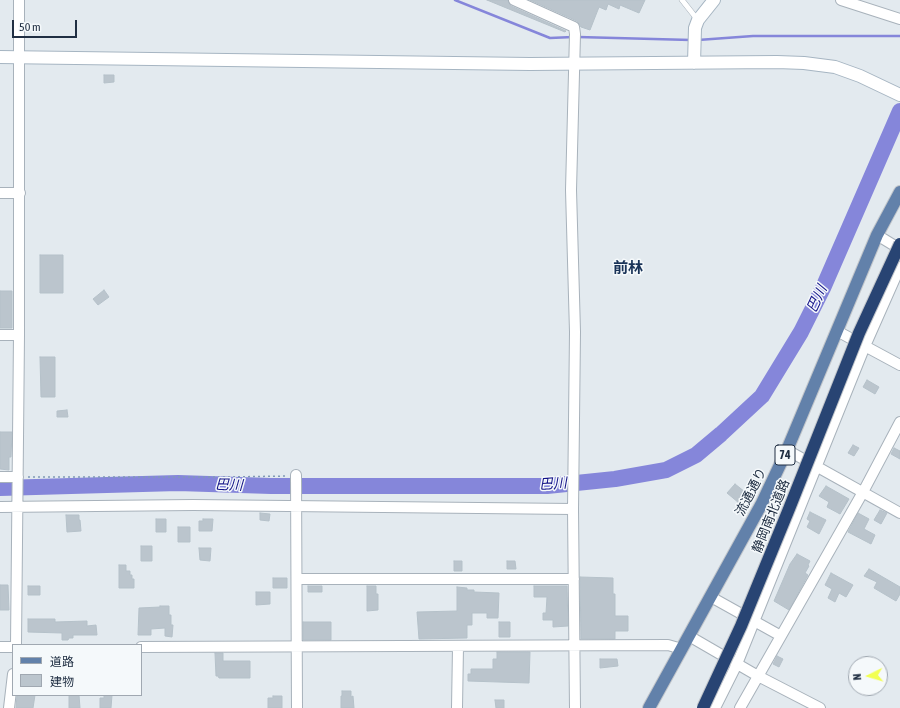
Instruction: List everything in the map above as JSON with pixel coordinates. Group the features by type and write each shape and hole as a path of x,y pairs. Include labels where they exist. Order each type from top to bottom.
{"highway":[{"name":"静岡南北道路","path":"702,708 752,600 859,333 900,244"},
{"name":"静岡南北道路","path":"708,708 759,595 841,389 882,292 900,255"}],"main road":[{"name":"流通通り","path":"649,708 761,505 787,450 877,234 900,192"}],"street":[{"path":"16,644 19,507 19,0"},
{"path":"514,0 574,27 575,34 571,190 575,332 573,471 575,708"},
{"path":"694,63 696,24 714,0"},
{"path":"841,0 900,18"},
{"path":"0,57 444,63 804,63 835,67 860,76 895,92"},
{"path":"0,194 20,193"},
{"path":"877,234 900,249"},
{"path":"715,708 737,664 816,466 900,267"},
{"path":"837,331 900,365"},
{"path":"0,335 19,335"},
{"path":"740,708 863,492 900,422"},
{"path":"787,450 900,513"},
{"path":"296,475 297,708"},
{"path":"0,477 18,477"},
{"path":"0,507 193,505 573,509"},
{"path":"296,579 574,579"},
{"path":"711,597 781,636"},
{"path":"689,636 758,676 820,708"},
{"path":"142,647 668,646 682,649"},
{"path":"0,647 12,647"},
{"path":"457,708 458,647"},
{"path":"9,708 12,682"}],"lane":[{"path":"682,0 696,24"}],"path":[{"path":"18,477 226,477 296,475"}],"building":[{"path":"487,0 508,0 511,6 566,31 565,32"},
{"path":"530,0 645,0 639,13 620,5 619,9 608,4 606,10 599,7 590,30 581,27 577,21"},
{"path":"104,75 114,75 114,82 104,83"},
{"path":"40,255 63,255 63,293 40,293"},
{"path":"104,290 109,297 98,305 93,299"},
{"path":"0,291 12,291 12,328 0,328"},
{"path":"40,357 55,357 55,397 41,397"},
{"path":"867,380 879,387 875,394 863,387"},
{"path":"67,410 68,417 57,417 57,411"},
{"path":"0,432 12,432 9,470 0,469"},
{"path":"853,445 859,448 854,456 848,453"},
{"path":"894,448 900,451 900,459 891,454"},
{"path":"735,484 745,492 745,496 739,503 727,493"},
{"path":"826,486 849,499 840,514 827,507 829,502 819,496"},
{"path":"880,510 887,513 881,524 874,520"},
{"path":"810,512 826,520 819,534 807,527 810,521 807,519"},
{"path":"260,513 270,514 269,521 260,520"},
{"path":"858,513 869,519 864,529 875,535 871,544 848,532"},
{"path":"66,515 79,515 81,531 67,532"},
{"path":"156,519 166,519 166,532 156,532"},
{"path":"203,519 213,519 212,531 199,531 199,521 203,521"},
{"path":"178,527 190,527 190,542 178,542"},
{"path":"141,546 152,546 152,561 141,561"},
{"path":"199,548 211,548 210,561 200,560"},
{"path":"797,554 810,561 805,573 808,575 789,610 774,601 790,564"},
{"path":"454,561 462,561 462,571 454,571"},
{"path":"507,561 515,561 516,569 507,569"},
{"path":"119,565 126,565 126,571 130,571 132,579 134,579 134,588 119,588"},
{"path":"869,569 900,587 900,594 896,601 874,588 877,582 864,576"},
{"path":"831,573 853,585 846,597 839,593 835,602 828,598 832,589 825,585"},
{"path":"580,577 613,578 615,616 628,616 628,631 615,631 615,639 581,639"},
{"path":"273,578 287,578 287,588 273,588"},
{"path":"0,585 8,585 9,610 0,610"},
{"path":"28,586 40,586 40,595 28,595"},
{"path":"308,586 322,586 322,592 308,592"},
{"path":"367,586 376,586 376,594 378,594 378,610 367,611"},
{"path":"534,586 567,586 568,626 553,627 553,620 543,620 543,613 546,613 547,597 534,597"},
{"path":"457,587 467,588 467,590 474,590 474,592 499,593 498,618 487,618 487,613 472,613 472,625 467,625 467,638 419,639 417,612 457,611"},
{"path":"256,592 270,592 270,604 256,605"},
{"path":"169,606 171,625 173,625 172,637 165,636 165,628 151,629 151,635 138,635 139,608"},
{"path":"28,619 55,619 55,622 87,621 87,626 96,625 97,635 73,635 73,638 62,640 62,633 28,632"},
{"path":"303,622 331,622 331,640 303,640"},
{"path":"499,622 510,622 510,637 499,637"},
{"path":"497,652 530,652 529,683 468,681 468,674 471,674 471,669 493,669 493,659 497,659"},
{"path":"215,653 223,653 223,661 250,661 250,678 219,678 216,676"},
{"path":"777,656 783,659 779,667 773,664"},
{"path":"600,659 617,659 618,666 600,668"},
{"path":"342,691 351,691 354,708 341,708"},
{"path":"17,696 35,696 33,708 16,708"},
{"path":"69,696 79,696 80,708 69,708"},
{"path":"104,696 112,696 111,708 100,708 100,698 104,698"},
{"path":"273,696 282,696 282,708 268,708 268,698 273,698"},
{"path":"495,700 504,700 504,708 496,708"}],"waterway":[{"path":"455,0 550,38 573,37"},
{"path":"698,40 753,36 900,36"},
{"path":"578,37 691,40"},
{"name":"巴川","path":"0,488 178,483 271,486 547,486 615,479 666,470 696,455 762,396 801,332 823,288 900,111"}],"district":[{"name":"前林","path":"628,268"}]}
